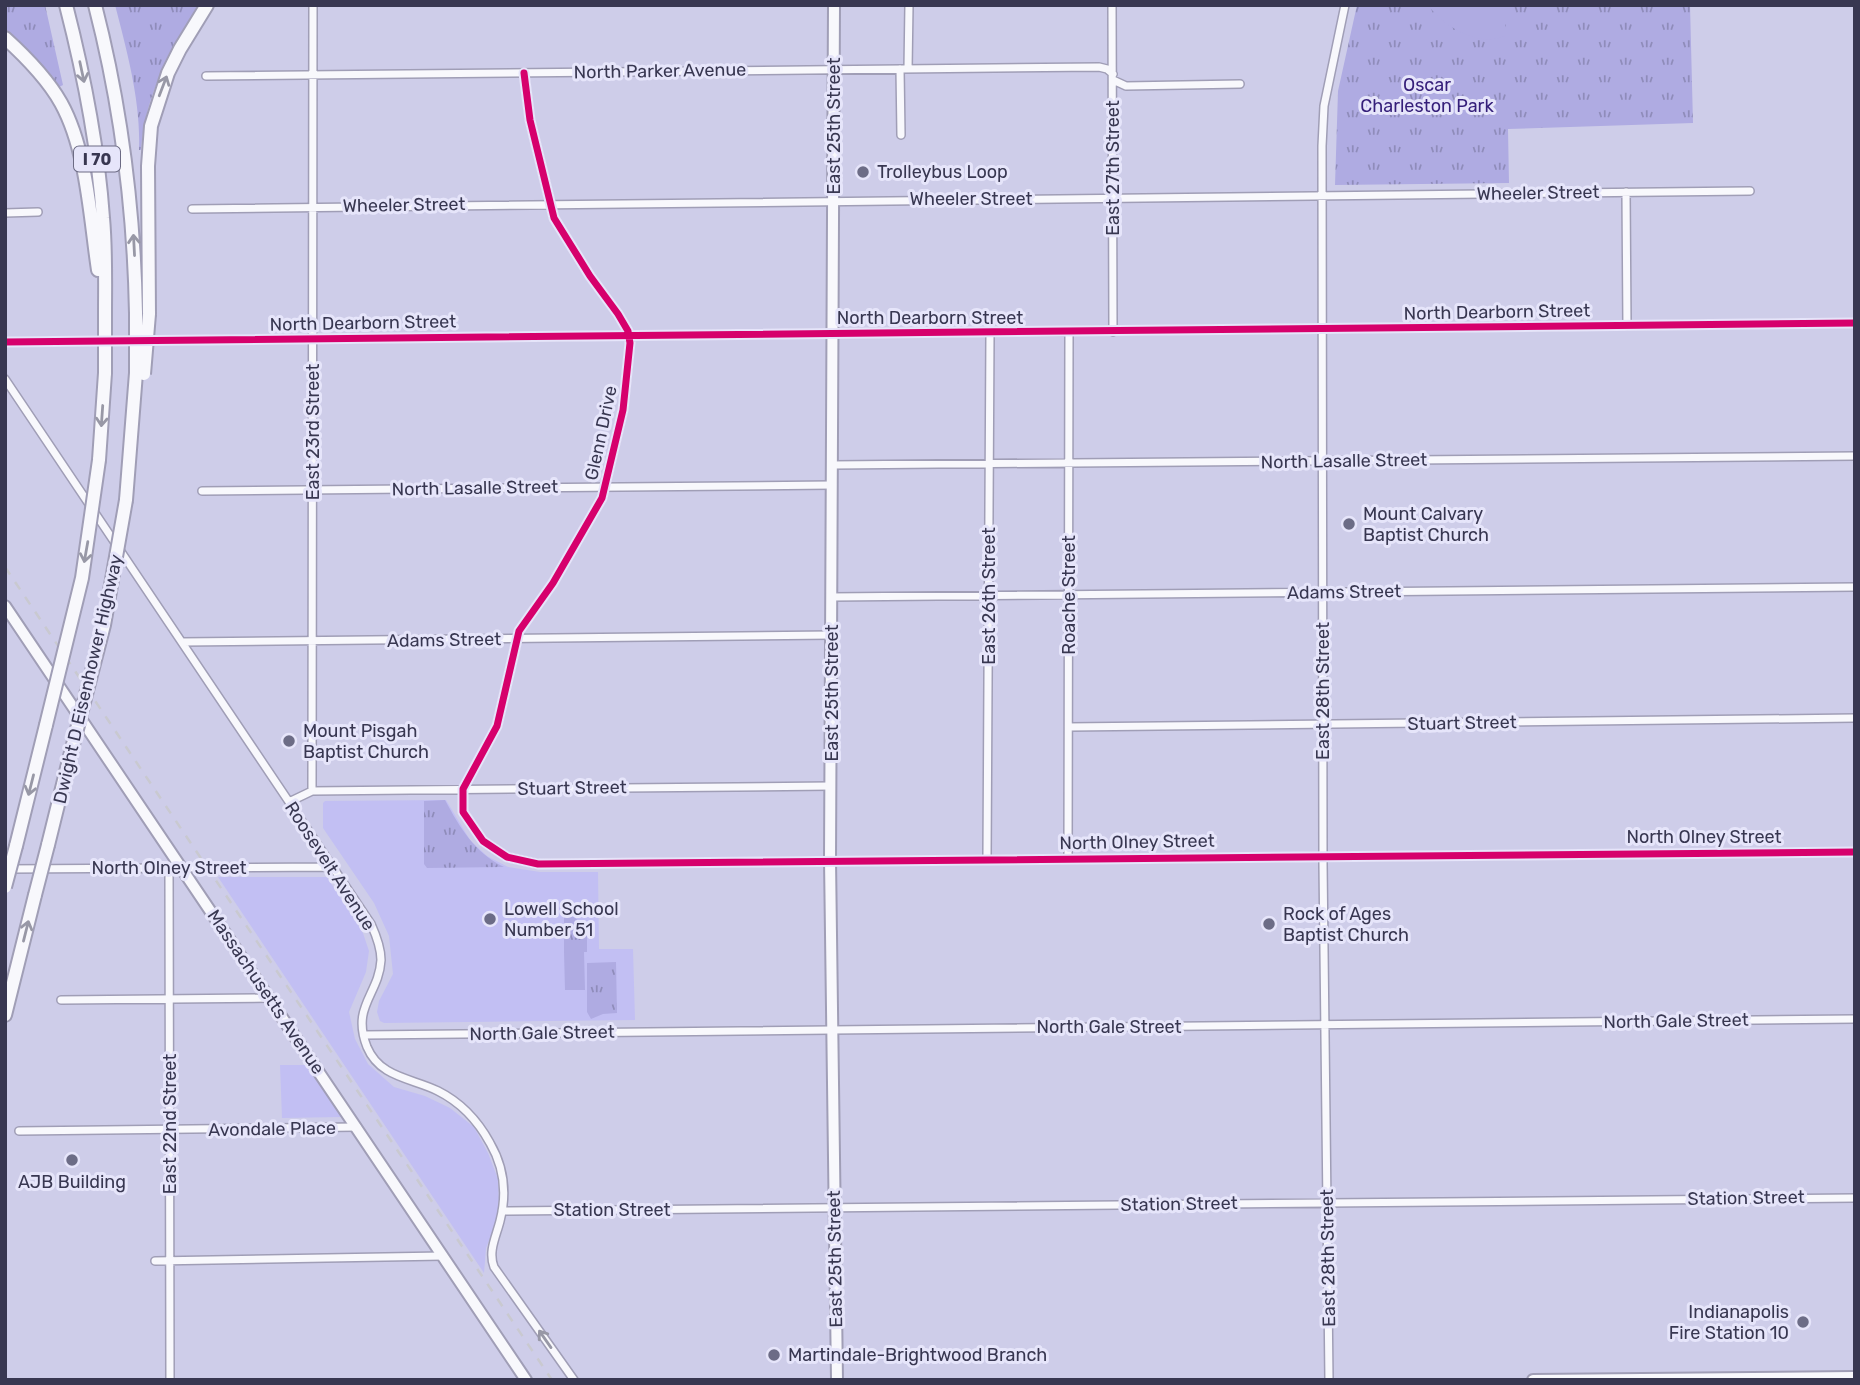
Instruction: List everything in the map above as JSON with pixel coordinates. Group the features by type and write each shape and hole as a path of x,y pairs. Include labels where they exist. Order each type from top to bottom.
{"highway":[{"name":"Dwight D Eisenhower Highway","path":"5,887 82,578 99,460 105,373 104,219 89,109 66,5"},
{"name":"Dwight D Eisenhower Highway","path":"5,1015 106,615 126,500 140,374 143,313 125,158 115,96 95,5"},
{"path":"143,313 151,126 171,66 206,5"},
{"path":"5,38 50,85 70,123 88,200 105,315"}],"street":[{"name":"East 23rd Street","path":"312,791 313,5"},
{"name":"East 25th Street","path":"834,5 835,334 831,860 837,1380"},
{"path":"901,135 909,5"},
{"name":"East 27th Street","path":"1112,5 1113,332"},
{"name":"East 28th Street","path":"1329,1380 1323,856 1324,106 1345,5"},
{"name":"North Parker Avenue","path":"206,76 1099,67 1124,86 1240,84"},
{"path":"524,73 525,95 550,204 564,235 630,336"},
{"name":"Wheeler Street","path":"192,209 1750,191"},
{"path":"1626,192 1627,326"},
{"path":"5,212 38,212"},
{"name":"North Dearborn Street","path":"5,342 1855,323"},
{"name":"Roache Street","path":"1068,859 1069,332"},
{"name":"East 26th Street","path":"987,859 990,333"},
{"name":"Glenn Drive","path":"463,789 497,726 519,631 553,583 597,509 606,486 623,410 630,336"},
{"name":"Roosevelt Avenue","path":"5,379 371,924 380,949 379,971 362,1015 364,1035"},
{"name":"North Lasalle Street","path":"833,465 1855,456"},
{"name":"North Lasalle Street","path":"202,491 832,485"},
{"name":"Adams Street","path":"832,597 1855,587"},
{"name":"Massachusetts Avenue","path":"5,606 526,1380"},
{"name":"Adams Street","path":"182,642 832,635"},
{"name":"Stuart Street","path":"1069,727 1855,718"},
{"name":"Stuart Street","path":"312,791 831,786"},
{"name":"North Olney Street","path":"463,789 463,812 483,841 501,854 527,863 1855,852"},
{"path":"289,802 312,791"},
{"name":"North Olney Street","path":"5,869 333,867"},
{"name":"East 22nd Street","path":"169,868 170,1380"},
{"path":"61,1000 269,998"},
{"name":"North Gale Street","path":"364,1035 1855,1019"},
{"path":"364,1035 370,1052 387,1071 439,1091 462,1107 491,1144 500,1165 504,1192 491,1251 492,1263 515,1300 574,1380"},
{"name":"Avondale Place","path":"19,1131 357,1127"},
{"name":"Station Street","path":"502,1210 1855,1198"},
{"path":"155,1261 443,1256"},
{"path":"1533,1380 1855,1377"}],"shaded area":[{"name":"Lowell School Number 51","path":"446,800 470,840 487,856 508,867 540,872 598,872 599,949 633,949 635,1020 380,1021 377,1012 379,1001 393,974 389,936 374,903 323,828 323,803"},
{"path":"218,877 327,877 363,933 369,951 366,972 349,1012 355,1039 368,1064 394,1087 425,1096 450,1108 474,1127 488,1153 498,1179 499,1201 495,1226 486,1248 484,1273"},
{"path":"280,1065 306,1065 342,1117 282,1118"}],"green space":[{"path":"5,5 45,5 63,85 55,89 33,58 5,28"},
{"path":"115,5 198,5 169,57 154,91 141,150 132,77"},
{"name":"Oscar Charleston Park","path":"1357,5 1690,5 1693,123 1508,129 1509,183 1335,185 1338,91"},
{"path":"1428,5 1505,5 1505,36 1484,39 1462,33"},
{"path":"445,800 469,839 485,855 504,867 427,868 424,864 424,801"},
{"path":"573,912 573,916 587,929 587,952 564,952 564,913"},
{"path":"564,952 584,952 585,990 565,990"},
{"path":"616,962 617,1013 603,1014 591,1019 587,1012 587,963"}],"railway":[{"path":"5,567 552,1380"}],"cycle path":[{"path":"524,73 530,120 554,218 590,276 618,314 628,331 630,343 623,410 602,498 553,583 519,631 497,726 463,789 463,812 483,841 507,857 538,864 1855,852"},
{"path":"5,342 1855,323"}],"place":[{"name":"Trolleybus Loop","path":"863,172"},
{"name":"Mount Calvary Baptist Church","path":"1349,524"},
{"name":"Mount Pisgah Baptist Church","path":"289,741"},
{"name":"Lowell School Number 51","path":"490,919"},
{"name":"Rock of Ages Baptist Church","path":"1269,924"},
{"name":"AJB Building","path":"72,1160"},
{"name":"Indianapolis Fire Station 10","path":"1803,1322"},
{"name":"Martindale-Brightwood Branch","path":"774,1355"}]}
